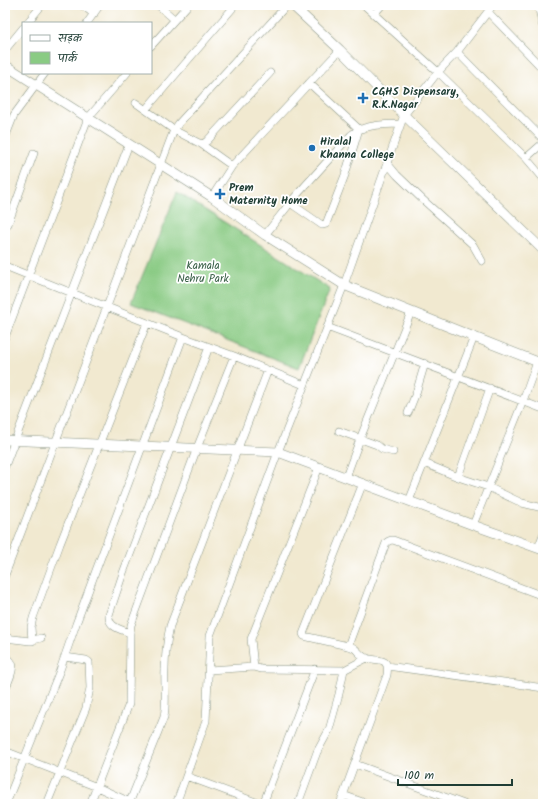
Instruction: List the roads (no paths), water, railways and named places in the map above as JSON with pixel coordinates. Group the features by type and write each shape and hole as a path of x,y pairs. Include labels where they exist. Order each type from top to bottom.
{"street":[{"path":"28,22 42,5"},
{"path":"82,5 94,14"},
{"path":"88,22 100,5"},
{"path":"158,5 174,19"},
{"path":"152,45 188,5"},
{"path":"5,575 174,130 287,5"},
{"path":"292,5 340,50 404,115 543,250"},
{"path":"364,5 438,72 526,158 543,178"},
{"path":"374,14 382,5"},
{"path":"176,804 206,722 210,636 278,452 344,285 400,124 404,115 438,72 457,52 493,5"},
{"path":"538,5 543,27"},
{"path":"146,110 232,9"},
{"path":"488,12 543,69"},
{"path":"5,50 22,29"},
{"path":"212,197 232,166 340,50"},
{"path":"457,52 543,139"},
{"path":"5,65 212,197 265,235 344,285 540,363 473,525"},
{"path":"201,144 207,141 270,73"},
{"path":"5,138 14,115 44,74"},
{"path":"5,337 88,118 126,74"},
{"path":"309,83 359,129"},
{"path":"136,103 174,130 201,144 232,166"},
{"path":"265,235 290,203 351,135 364,127 400,124"},
{"path":"290,203 322,225 326,224 345,175 359,129"},
{"path":"526,158 543,143"},
{"path":"5,466 129,144"},
{"path":"5,227 8,224 34,153"},
{"path":"387,163 422,199 473,245 482,261"},
{"path":"5,266 304,385"},
{"path":"346,477 411,312"},
{"path":"32,640 31,627 33,618 60,544 147,323"},
{"path":"327,327 543,409"},
{"path":"6,804 65,657 183,337"},
{"path":"409,500 474,338"},
{"path":"130,633 111,625 109,615 123,573 209,347"},
{"path":"90,804 129,704 131,626 197,448 234,356"},
{"path":"408,413 425,363"},
{"path":"5,751 96,787 131,804 164,717 166,707 165,670 170,626 268,370"},
{"path":"458,477 490,388"},
{"path":"339,431 393,452"},
{"path":"5,440 278,452 540,549 543,535"},
{"path":"424,464 488,487 522,503 543,508"},
{"path":"254,667 251,639 319,467"},
{"path":"340,804 387,674 387,666 385,662 381,660 367,658 354,648 308,638 303,634 363,483"},
{"path":"348,646 386,543 391,540 422,550 543,596"},
{"path":"5,638 32,640 41,638"},
{"path":"47,804 86,708 90,688 89,662 86,660 65,657"},
{"path":"5,658 8,658 12,662 13,666 5,689"},
{"path":"209,670 254,667 261,669 344,670 367,658"},
{"path":"387,666 543,688"},
{"path":"186,776 262,804 315,670"},
{"path":"298,804 317,752 329,730 344,670"},
{"path":"355,764 461,803"},
{"path":"344,795 368,804"}],"place":[{"name":"CGHS Dispensary, R.K.Nagar","path":"363,98"},
{"name":"Hiralal Khanna College","path":"312,148"},
{"name":"Prem Maternity Home","path":"220,194"}],"park label":[{"name":"Kamala Nehru Park","path":"203,272"}]}
